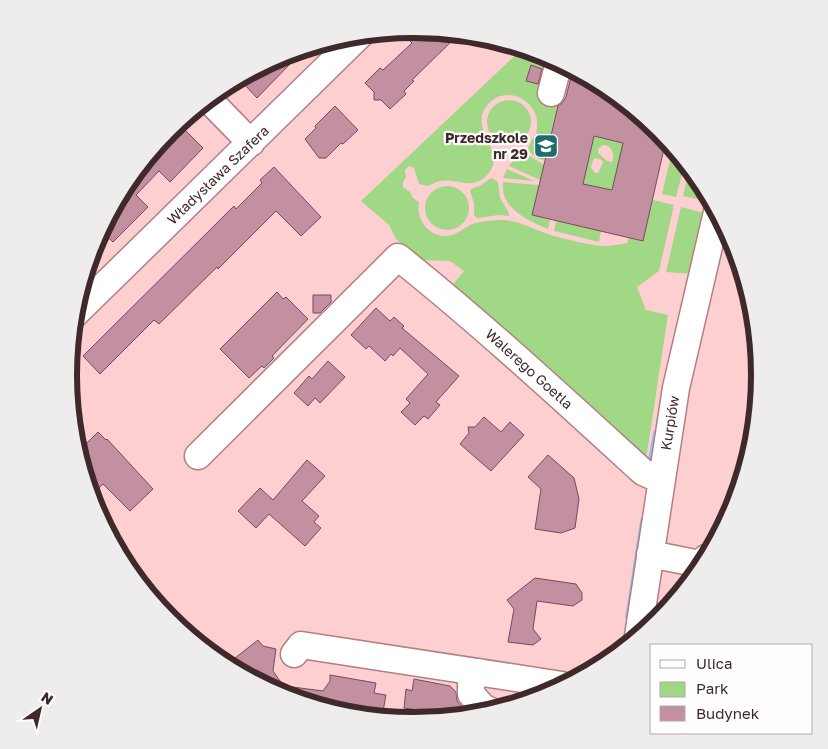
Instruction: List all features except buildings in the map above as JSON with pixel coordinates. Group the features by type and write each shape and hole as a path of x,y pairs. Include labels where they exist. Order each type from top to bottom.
{"street":[{"name":"Władysława Szafera","path":"84,305 352,43"},
{"path":"551,93 557,69"},
{"path":"213,104 251,143"},
{"name":"Kurpiów","path":"640,625 676,388 715,222"},
{"name":"Walerego Goetla","path":"198,456 398,257 512,353 643,472 661,480"},
{"path":"650,554 693,563"},
{"path":"294,654 301,645 479,672 540,687"},
{"path":"479,672 471,682 471,694 481,705"}],"green space":[{"path":"517,54 556,69 559,100 550,137 536,133 537,122 535,112 529,104 513,95 503,95 494,99 486,107 482,116 482,125 494,160 492,168 485,177 474,183 447,180 427,186 419,184 414,168 409,166 405,170 406,177 403,187 419,202 420,217 425,226 433,233 443,236 455,234 470,225 504,220 568,240 599,246 627,243 629,238 643,241 653,200 674,205 659,271 637,287 646,310 668,315 646,460 450,288 464,271 450,261 419,260 396,239 389,225 361,201","holes":["531,66 541,69 537,84 526,81"]},
{"path":"509,100 521,104 527,110 531,122 527,134 521,140 509,144 497,140 491,134 487,122 491,110 497,104"},
{"path":"594,136 623,143 612,190 582,186","holes":["603,145 612,150 612,162 607,161 598,153 598,149","595,158 602,160 603,163 598,173 595,173 591,168"]},
{"path":"533,138 549,143 545,160 539,159 527,150"},
{"path":"525,153 544,165 540,180 509,166 516,157"},
{"path":"671,157 683,171 676,197 662,194"},
{"path":"507,169 534,181 503,178"},
{"path":"491,178 498,182 500,198 509,216 499,215 477,218 474,215 474,203 470,191"},
{"path":"688,178 702,200 702,200 683,196"},
{"path":"503,182 539,185 532,215 550,220 548,229 532,222 511,206 503,191"},
{"path":"447,186 459,190 465,196 469,208 465,220 459,226 447,230 435,226 429,220 425,208 429,196 435,190"},
{"path":"681,207 708,214 694,274 666,272"},
{"path":"556,221 601,231 599,242 554,231"}],"waterway":[{"path":"650,463 656,433"},
{"path":"628,617 643,520"}],"place":[{"name":"Przedszkole nr 29","path":"546,146"}]}
